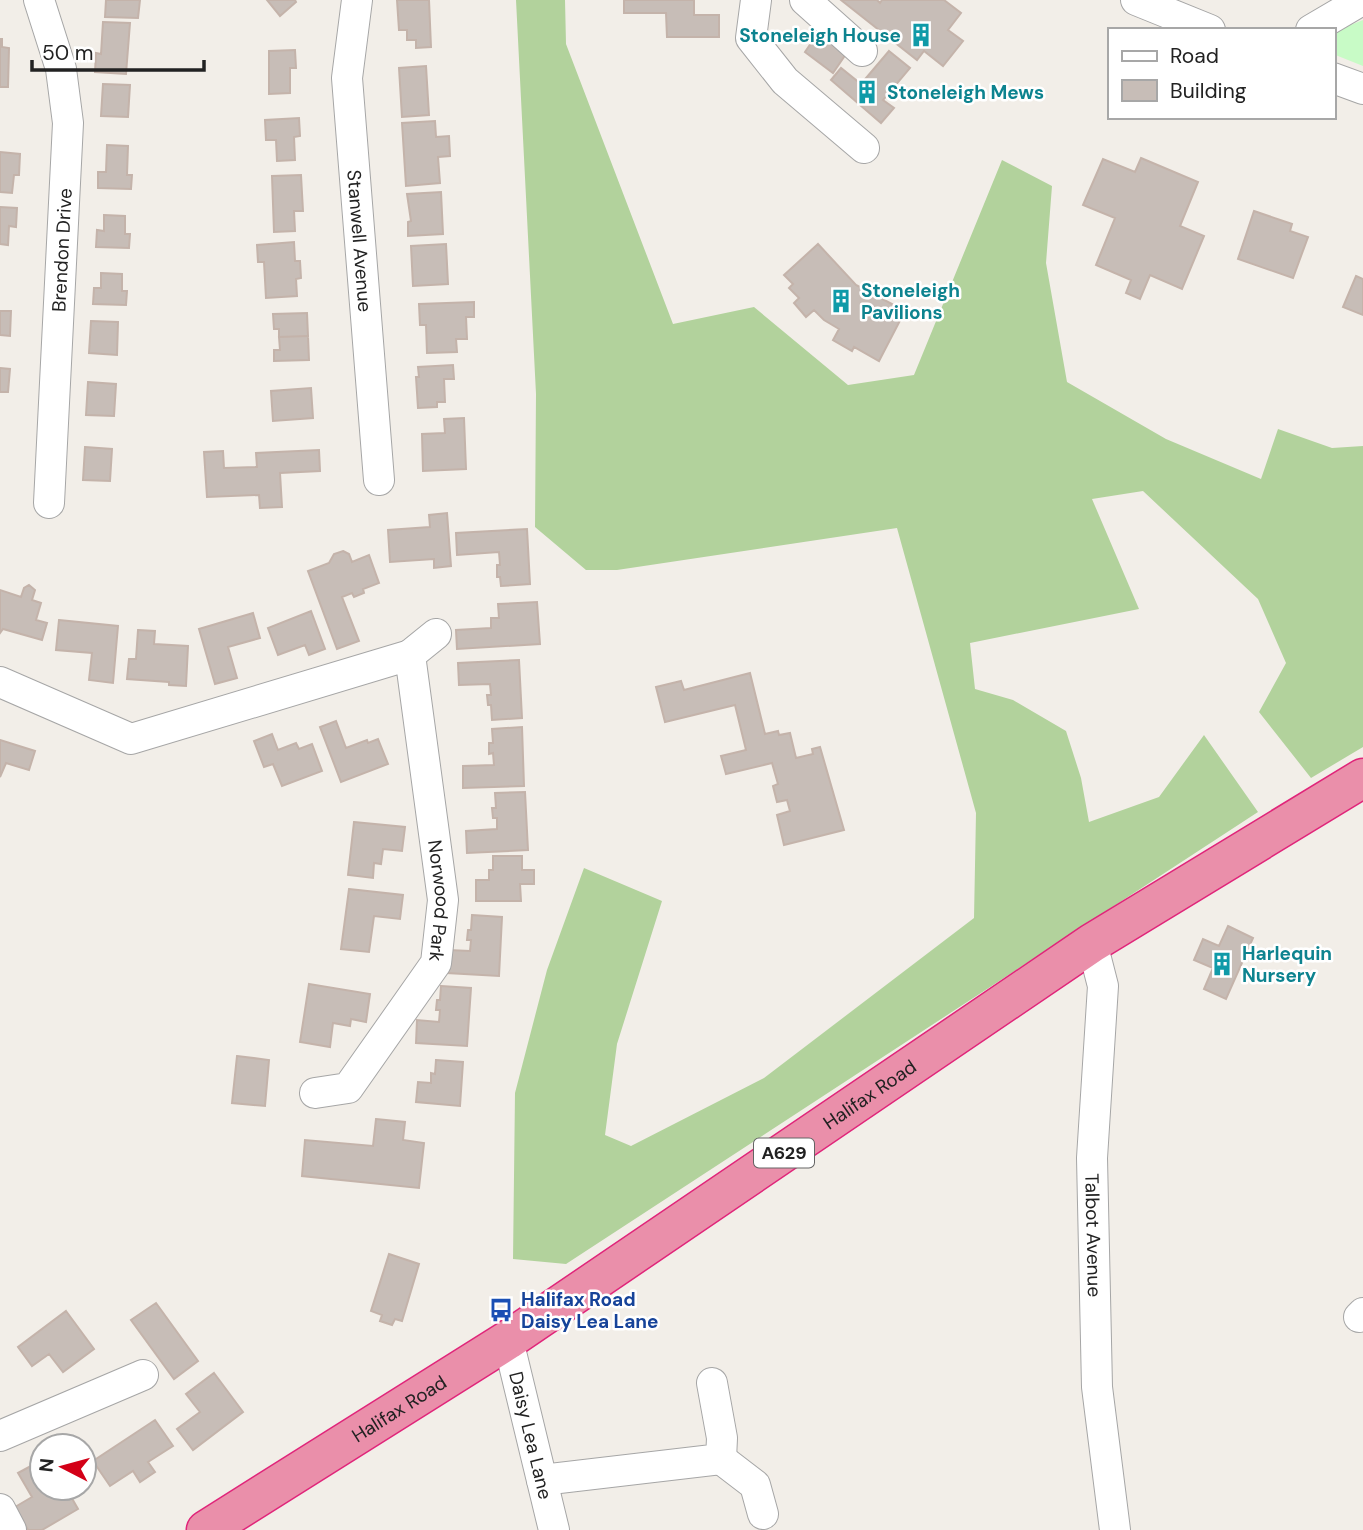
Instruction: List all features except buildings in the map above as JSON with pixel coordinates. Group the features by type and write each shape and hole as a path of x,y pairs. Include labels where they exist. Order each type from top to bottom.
{"highway":[{"name":"Halifax Road","path":"206,1530 508,1340 1092,943 1363,778"}],"street":[{"name":"Brendon Drive","path":"39,0 61,69 68,123 48,503"},
{"name":"Stanwell Avenue","path":"357,0 348,78 379,480"},
{"path":"756,0 751,38 785,81 864,148"},
{"path":"804,0 862,51"},
{"path":"1136,0 1205,28"},
{"path":"1314,28 1362,0"},
{"path":"1335,79 1363,89"},
{"path":"0,682 131,739 410,655 436,634"},
{"name":"Norwood Park","path":"314,1093 348,1088 436,963 443,900 410,655"},
{"name":"Talbot Avenue","path":"1092,943 1103,986 1092,1158 1097,1387 1115,1530"},
{"name":"Daisy Lea Lane","path":"508,1340 554,1530"},
{"path":"0,1436 142,1375"},
{"path":"712,1383 722,1438 721,1459"},
{"path":"542,1480 721,1459 755,1485 763,1514"},
{"path":"0,1509 11,1530"}],"green space":[{"path":"516,0 565,0 566,44 673,324 754,307 848,385 914,375 1002,160 1052,186 1046,263 1067,382 1166,439 1261,479 1278,429 1332,448 1363,446 1363,747 1311,778 1259,712 1286,663 1258,599 1143,491 1092,499 1139,609 970,643 975,689 1013,700 1066,731 1081,778 1089,822 1159,797 1204,735 1258,812 566,1264 513,1259 515,1093 547,970 584,868 662,901 617,1044 605,1135 631,1146 764,1078 974,918 976,813 897,528 617,570 586,570 535,527 536,394"},
{"path":"1363,20 1363,66 1335,55 1335,31"}],"place":[{"name":"Stoneleigh House","path":"921,35"},
{"name":"Stoneleigh Mews","path":"867,92"},
{"name":"Stoneleigh Pavilions","path":"841,301"},
{"name":"Harlequin Nursery","path":"1222,964"},
{"name":"Halifax Road Daisy Lea Lane","path":"501,1310"}]}
